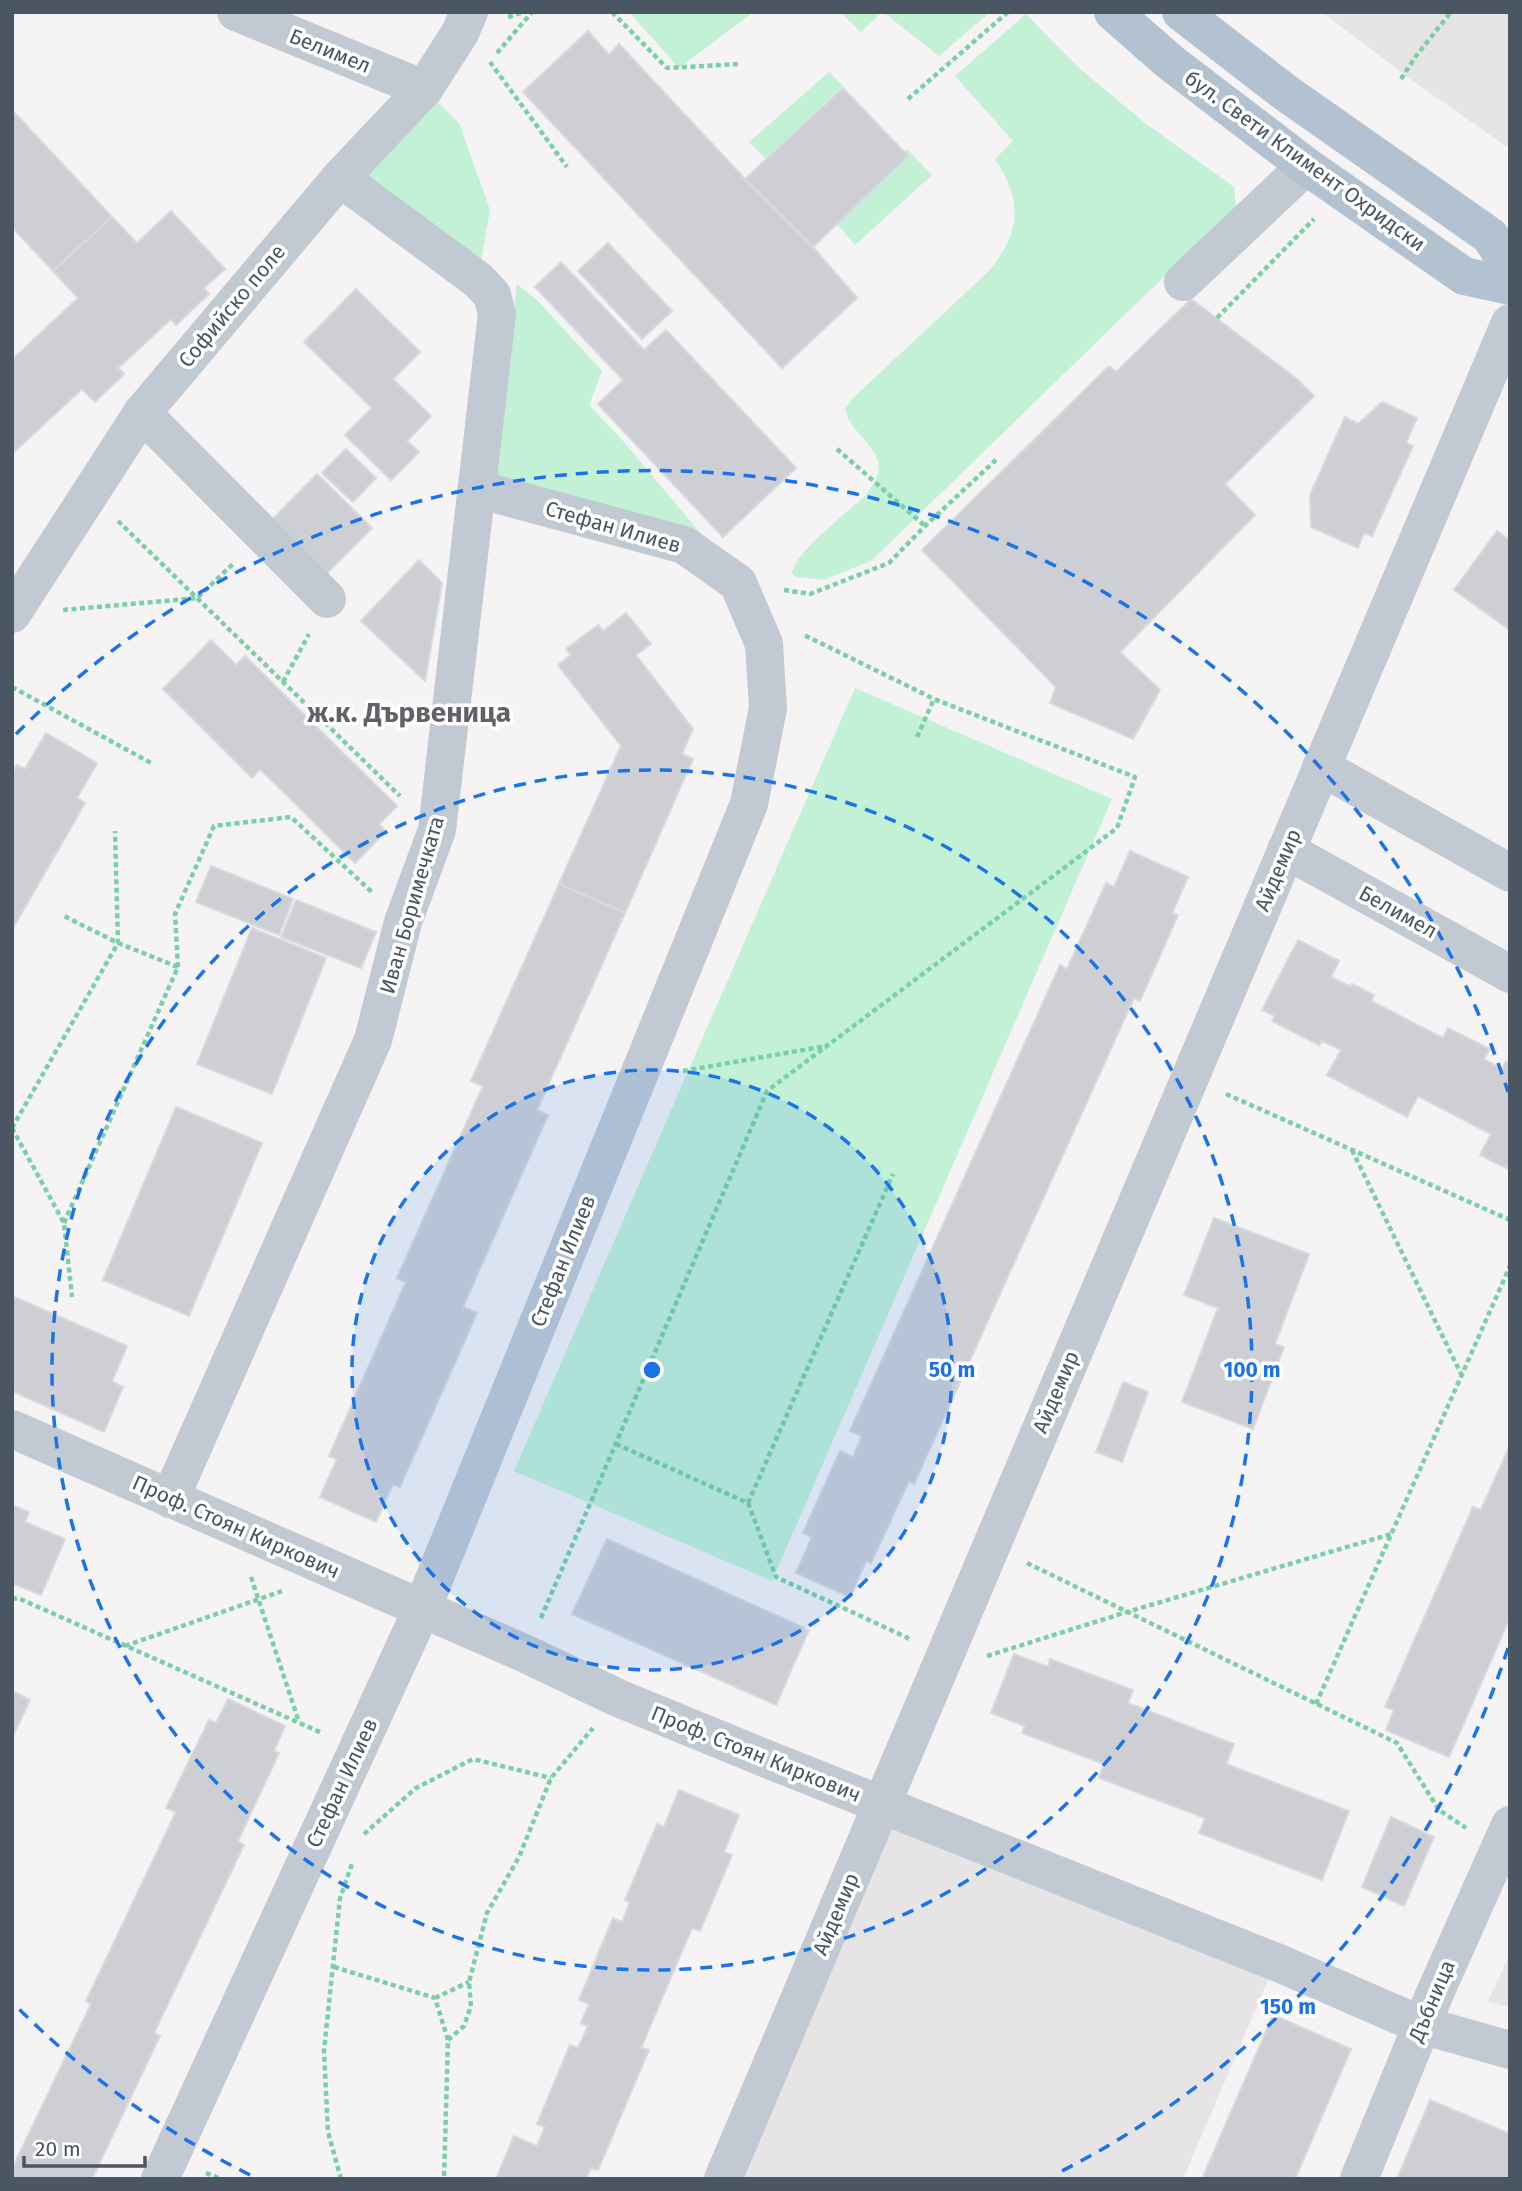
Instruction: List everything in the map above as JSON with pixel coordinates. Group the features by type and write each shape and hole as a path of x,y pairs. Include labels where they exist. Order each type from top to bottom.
{"main road":[{"name":"бул. Свети Климент Охридски","path":"1113,12 1170,62 1306,166 1464,276 1510,286"},
{"path":"1181,12 1286,93 1490,236 1510,267"}],"street":[{"name":"Белимел","path":"236,12 424,89"},
{"name":"Софийско поле","path":"12,614 142,413 340,178 424,89 460,33 469,12"},
{"path":"1183,282 1306,166"},
{"name":"Иван Боримечката","path":"170,1499 373,1040 403,922 437,830 497,314 492,295 478,280 340,178"},
{"name":"Айдемир","path":"723,2179 1510,323"},
{"path":"142,413 327,599"},
{"name":"Стефан Илиев","path":"160,2179 422,1609 749,804 768,708 764,644 738,583 684,545 477,489"},
{"path":"1321,767 1510,873"},
{"name":"Белимел","path":"1286,850 1505,962"},
{"name":"Проф. Стоян Киркович","path":"12,1430 526,1654 618,1698 1276,1962 1421,2025 1510,2050"},
{"name":"Дъбница","path":"1359,2179 1421,2025 1510,1825"}],"path":[{"path":"532,12 490,62 567,167"},
{"path":"612,12 667,68 738,64"},
{"path":"908,99 1009,12"},
{"path":"1401,79 1451,12"},
{"path":"1217,318 1317,215"},
{"path":"837,449 925,526"},
{"path":"738,583 810,594 889,563 996,459"},
{"path":"90,494 402,798"},
{"path":"52,611 197,598 263,534"},
{"path":"284,682 327,599"},
{"path":"526,1654 767,1091 1117,828 1135,777 934,699 801,634"},
{"path":"12,687 151,763"},
{"path":"916,737 934,699"},
{"path":"64,1223 178,967 175,914 214,826 291,817 403,922"},
{"path":"72,1297 64,1223 12,1128 118,943 115,831"},
{"path":"64,916 118,943 178,967"},
{"path":"637,1079 827,1046"},
{"path":"1190,1078 1510,1220"},
{"path":"1352,1150 1462,1374"},
{"path":"893,1174 748,1503 776,1577 906,1637 938,1671 1391,1534"},
{"path":"1316,1704 1510,1266"},
{"path":"615,1444 748,1503"},
{"path":"238,1528 258,1600 299,1723"},
{"path":"992,1546 1397,1743 1439,1810"},
{"path":"125,1647 337,1572"},
{"path":"12,1599 18,1598 357,1750"},
{"path":"447,2040 464,2026 471,2006 470,1982 487,1913 519,1857 551,1778 618,1698"},
{"path":"362,1836 416,1788 473,1759 551,1778"},
{"path":"341,2179 328,2133 324,2051 340,1898 354,1861"},
{"path":"334,1967 435,1998 470,1982"},
{"path":"435,1998 447,2040 444,2179"}],"shaded area":[{"path":"1322,12 1510,12 1510,149 1409,78"},
{"path":"882,1805 1276,1962 1183,2179 723,2179"},
{"path":"1510,1953 1510,2007 1488,2002"}],"green space":[{"path":"629,12 757,12 679,68"},
{"path":"840,12 882,12 861,32"},
{"path":"883,12 990,12 939,56"},
{"path":"1026,14 1079,68 1145,123 1234,187 1236,207 871,561 823,580 796,577 792,573 802,554 865,496 879,469 872,449 850,421 845,409 852,399 990,270 1008,242 1015,216 1014,202 1004,174 995,159 1013,141 955,76"},
{"path":"829,72 843,86 766,159 749,142"},
{"path":"424,89 459,123 490,210 478,280 343,180"},
{"path":"907,149 932,175 855,245 832,218"},
{"path":"517,284 538,301 602,371 589,405 707,541 494,478"},
{"path":"855,688 1112,799 772,1581 514,1471"}],"building":[{"path":"588,31 609,55 619,44 745,179 813,247 857,298 782,368 523,92"},
{"path":"843,88 908,156 813,247 745,179"},
{"path":"12,110 112,217 53,271 12,227"},
{"path":"171,211 225,269 204,288 209,294 176,325 171,319 118,368 124,374 95,402 82,389 12,454 12,360 78,298 53,271 112,217 137,243"},
{"path":"608,243 672,311 642,339 578,271"},
{"path":"561,262 644,350 666,330 796,468 723,537 598,404 623,380 535,287"},
{"path":"356,289 420,352 393,379 431,416 407,441 419,452 391,480 345,435 372,408 304,342"},
{"path":"1191,299 1297,379 1314,396 1225,484 1255,515 1120,652 1160,690 1133,739 1050,703 1056,687 922,550 1109,366 1116,372"},
{"path":"1382,402 1417,418 1406,443 1413,446 1372,536 1364,533 1358,548 1311,527 1310,495 1345,417 1358,424"},
{"path":"346,449 376,478 353,502 322,473"},
{"path":"317,474 372,528 320,580 266,526"},
{"path":"1497,531 1510,540 1510,630 1454,590"},
{"path":"419,560 442,583 425,681 361,621"},
{"path":"626,613 651,644 636,655 693,729 682,754 693,759 625,913 559,884 621,746 558,665 571,655 566,649 598,625 603,631"},
{"path":"211,640 236,665 245,656 397,806 379,824 386,831 355,863 260,769 252,778 163,689"},
{"path":"46,733 97,763 77,798 85,803 12,930 12,773 17,765 25,769"},
{"path":"1130,851 1188,877 1172,913 1178,915 1140,1001 1134,998 914,1484 909,1481 871,1563 866,1561 850,1597 796,1573 812,1537 803,1533 840,1451 853,1457 862,1436 850,1431 1060,965 1067,969 1106,883 1114,887"},
{"path":"211,866 293,899 279,935 196,902"},
{"path":"559,884 625,913 537,1110 548,1115 463,1307 477,1313 400,1487 393,1484 376,1522 320,1497 337,1459 329,1456 406,1282 397,1278 483,1086 471,1081"},
{"path":"296,900 376,932 361,968 281,937"},
{"path":"252,928 326,958 272,1094 197,1064"},
{"path":"1298,940 1339,961 1331,977 1374,995 1371,1001 1443,1038 1448,1028 1490,1049 1484,1059 1502,1069 1506,1061 1510,1062 1510,1170 1480,1155 1491,1134 1418,1096 1407,1117 1327,1075 1341,1050 1322,1041 1319,1045 1272,1021 1275,1016 1262,1010"},
{"path":"176,1107 262,1143 189,1316 103,1280"},
{"path":"1214,1218 1309,1254 1275,1344 1284,1347 1253,1429 1182,1402 1218,1308 1184,1295"},
{"path":"12,1296 127,1346 112,1381 123,1387 104,1432 12,1391"},
{"path":"1123,1382 1148,1392 1122,1462 1096,1452"},
{"path":"1510,1445 1510,1617 1449,1757 1386,1730 1394,1710 1385,1707 1473,1507 1481,1510"},
{"path":"12,1505 29,1512 25,1522 65,1539 41,1595 12,1583"},
{"path":"607,1539 809,1630 776,1705 572,1614"},
{"path":"1014,1654 1048,1667 1050,1659 1133,1690 1128,1703 1234,1744 1226,1764 1349,1811 1322,1880 1199,1833 1205,1818 1099,1778 1104,1764 1022,1733 1025,1726 991,1713"},
{"path":"12,1691 30,1700 12,1738"},
{"path":"228,1699 285,1726 274,1751 279,1753 238,1841 244,1845 154,2033 160,2036 92,2179 12,2179 12,2169 91,2004 86,2001 176,1812 166,1808 209,1720 216,1723"},
{"path":"679,1790 739,1815 724,1852 732,1855 700,1931 692,1928 641,2048 649,2050 598,2170 591,2168 586,2179 496,2179 514,2136 537,2146 545,2127 537,2124 570,2045 578,2048 588,2026 581,2023 589,2004 579,2000 613,1918 622,1922 630,1902 625,1900 657,1824 664,1827"},
{"path":"1391,1817 1434,1837 1404,1906 1362,1887"},
{"path":"1273,2015 1351,2049 1295,2179 1202,2179"},
{"path":"1430,2100 1510,2134 1510,2179 1397,2179"}],"district":[{"name":"ж.к. Дървеница","path":"409,712"}]}
